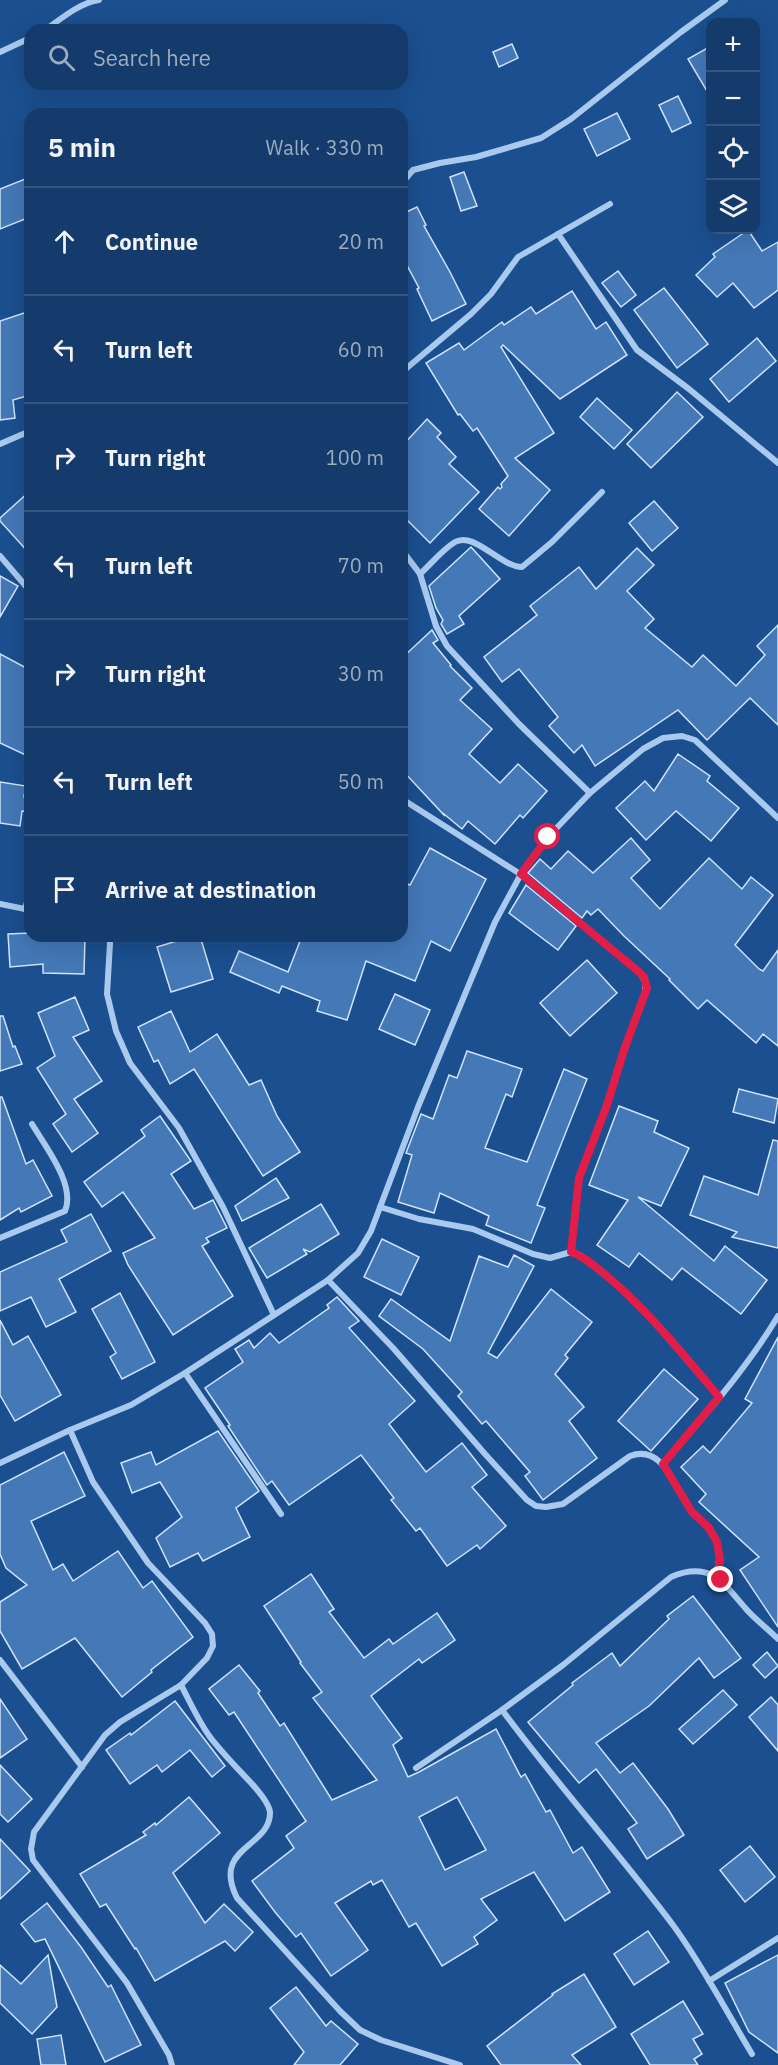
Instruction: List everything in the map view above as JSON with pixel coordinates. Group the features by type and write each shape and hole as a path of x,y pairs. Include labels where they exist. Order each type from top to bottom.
{"street":[{"path":"54,24 70,13 99,0"},
{"path":"408,176 413,170 476,157 541,138 571,119 725,0"},
{"path":"0,52 24,41"},
{"path":"408,367 471,314 491,294 518,257 610,204"},
{"path":"558,234 637,351 689,389 778,463"},
{"path":"0,444 24,433"},
{"path":"420,574 453,543 463,539 471,540 506,564 522,567 552,542 602,492"},
{"path":"0,556 24,584"},
{"path":"408,558 420,574 436,626 447,645 519,724 590,793"},
{"path":"0,1463 70,1430 132,1406 328,1280 358,1253 371,1231 418,1107 495,922 521,874 548,837 590,793 643,749 663,738 682,736 695,740 778,818"},
{"path":"408,803 521,874 639,972 646,982 645,998 624,1050 607,1105 579,1178 571,1252"},
{"path":"0,904 24,909"},
{"path":"110,942 107,994 116,1031 130,1063 179,1128 223,1207 274,1315"},
{"path":"0,1238 65,1211 67,1207 69,1197 65,1181 32,1124"},
{"path":"380,1208 419,1219 472,1228 533,1254 550,1258 571,1252 580,1255 621,1288 719,1397"},
{"path":"328,1280 394,1349 527,1500 536,1506 563,1504 639,1452 663,1464 692,1512 709,1528 717,1542 720,1560 716,1578"},
{"path":"663,1464 719,1397 766,1336 778,1316"},
{"path":"185,1373 281,1514"},
{"path":"70,1430 93,1482 148,1563 206,1623 212,1634 213,1646 207,1658 181,1685 120,1722 105,1735 34,1832 31,1849 33,1860 127,1983 169,2055 171,2065"},
{"path":"416,1768 502,1710 563,1665 671,1577 686,1571 705,1572 721,1580 748,1612 778,1639"},
{"path":"0,1660 82,1767"},
{"path":"181,1685 210,1737 260,1794 270,1811 267,1827 239,1854 231,1868 230,1883 237,1898 360,2030 381,2040 460,2065"},
{"path":"502,1710 672,1925 709,1981 752,2054"},
{"path":"709,1981 778,1938"}],"building":[{"path":"512,44 518,58 499,67 493,52"},
{"path":"706,49 706,90 688,59"},
{"path":"678,96 691,123 672,132 659,105"},
{"path":"617,113 630,139 597,156 584,129"},
{"path":"464,172 477,206 461,211 450,177"},
{"path":"24,179 24,219 0,229 0,189"},
{"path":"417,207 426,225 424,226 466,304 432,321 408,267 408,211"},
{"path":"742,234 751,234 762,251 778,242 778,290 754,308 733,283 717,297 696,275 715,257 713,254"},
{"path":"618,271 636,295 621,307 602,283"},
{"path":"664,288 708,344 677,368 634,310"},
{"path":"572,291 596,329 606,322 627,355 560,399 503,345 501,347 554,433 515,458 550,490 509,536 479,509 498,487 500,489 502,487 501,484 508,476 477,428 473,431 460,414 458,415 426,363 459,343 464,350 502,322 504,325 531,307 536,314"},
{"path":"24,313 24,397 13,400 15,418 0,420 0,321"},
{"path":"757,338 776,361 729,402 710,379"},
{"path":"677,392 703,417 651,468 627,444"},
{"path":"597,398 632,430 614,449 580,417"},
{"path":"427,419 441,433 437,437 456,457 449,464 479,492 430,543 408,521 408,440"},
{"path":"24,496 24,547 0,521 0,518"},
{"path":"654,501 678,528 652,551 629,523"},
{"path":"471,547 500,579 459,616 464,624 447,634 441,624 443,620 436,608 429,586"},
{"path":"637,548 654,565 627,591 654,619 645,628 692,667 703,655 736,686 765,655 757,646 778,625 778,725 750,698 707,740 678,710 595,766 582,745 574,753 549,726 558,717 519,669 502,682 484,657 537,615 530,606 579,567 596,589"},
{"path":"0,576 18,586 0,617"},
{"path":"432,630 438,640 433,643 450,666 472,688 460,700 492,729 469,754 500,783 518,764 547,791 523,818 520,815 495,844 468,821 462,829 444,815 408,776 408,652"},
{"path":"0,654 24,667 24,754 0,743"},
{"path":"678,754 710,776 707,781 739,808 711,841 676,811 646,840 616,808 645,781 654,791"},
{"path":"0,782 24,786 24,811 22,811 20,826 0,823"},
{"path":"631,838 650,860 631,878 660,909 709,858 742,889 751,877 773,895 735,945 763,971 778,950 778,1046 763,1034 756,1043 707,1000 698,1009 598,909 591,915 587,911 582,918 528,873 540,859 551,869 568,851 593,873"},
{"path":"430,848 486,879 450,951 431,941 415,981 366,961 347,1020 317,1011 320,1001 282,986 279,993 230,972 239,951 288,972 300,942 408,942 408,884 410,885"},
{"path":"526,885 576,926 558,950 509,913"},
{"path":"24,933 24,942 85,942 84,974 43,973 43,964 10,967 8,934"},
{"path":"173,942 202,942 213,979 171,992 157,947"},
{"path":"587,960 617,993 570,1036 540,1003"},
{"path":"395,994 430,1010 415,1045 379,1029"},
{"path":"75,997 89,1030 73,1037 102,1081 74,1099 98,1133 72,1152 53,1124 66,1114 37,1068 55,1056 38,1013"},
{"path":"171,1011 190,1052 217,1034 249,1085 261,1080 277,1116 300,1152 263,1176 194,1069 170,1084 158,1060 154,1062 138,1027"},
{"path":"0,1016 3,1016 13,1047 15,1046 22,1064 0,1071"},
{"path":"467,1051 522,1069 512,1097 506,1094 485,1148 527,1162 564,1069 587,1079 537,1205 545,1208 531,1243 486,1225 489,1216 440,1193 434,1213 398,1202 412,1155 406,1153 421,1114 433,1119 449,1075 457,1078"},
{"path":"739,1089 778,1099 774,1123 733,1112"},
{"path":"0,1097 2,1097 26,1164 33,1160 52,1196 21,1212 19,1208 0,1220"},
{"path":"619,1106 658,1121 654,1132 689,1148 661,1206 638,1197 714,1261 725,1246 767,1280 741,1314 682,1268 672,1280 639,1253 629,1267 597,1245 628,1200 589,1185"},
{"path":"160,1116 191,1161 171,1174 194,1209 213,1200 227,1228 206,1238 209,1242 202,1246 233,1296 173,1335 128,1265 123,1253 155,1238 123,1192 102,1207 84,1182 145,1136 141,1130"},
{"path":"773,1140 778,1141 778,1248 732,1237 737,1232 690,1215 704,1176 758,1195"},
{"path":"276,1178 289,1198 242,1221 235,1206"},
{"path":"321,1204 339,1234 310,1252 303,1249 307,1254 267,1278 249,1248"},
{"path":"91,1214 111,1251 59,1279 76,1312 46,1327 31,1297 0,1311 0,1272 67,1242 61,1230"},
{"path":"382,1239 419,1257 401,1295 364,1277"},
{"path":"514,1255 534,1266 488,1353 497,1358 551,1289 592,1322 565,1355 568,1358 555,1374 584,1407 569,1421 597,1458 543,1500 525,1476 530,1472 486,1421 482,1424 458,1396 462,1392 423,1349 379,1316 391,1299 450,1341 479,1256 508,1267"},
{"path":"120,1293 155,1362 122,1379 110,1357 116,1353 92,1309"},
{"path":"337,1297 359,1321 349,1328 415,1401 389,1424 426,1472 462,1443 487,1475 472,1487 506,1526 480,1549 477,1545 447,1566 420,1528 416,1531 391,1500 394,1498 361,1455 289,1505 272,1481 267,1485 205,1388 243,1362 235,1349 249,1340 254,1348 270,1333 279,1343 329,1308 327,1305"},
{"path":"0,1320 13,1345 28,1336 61,1395 15,1421 0,1395"},
{"path":"778,1337 778,1627 740,1570 759,1557 699,1502 706,1494 681,1467 703,1446 710,1453 752,1403 745,1399"},
{"path":"664,1369 698,1399 651,1451 618,1421"},
{"path":"218,1431 259,1491 236,1508 250,1537 203,1561 198,1553 170,1567 156,1538 182,1517 160,1482 132,1493 121,1463 151,1452 156,1465"},
{"path":"64,1452 85,1496 31,1521 53,1570 63,1564 73,1581 118,1551 143,1588 152,1581 193,1637 151,1670 152,1672 122,1697 75,1638 22,1669 0,1631 0,1602 27,1585 6,1568 0,1554 0,1485"},
{"path":"311,1574 334,1609 329,1612 364,1658 389,1639 393,1644 437,1613 455,1640 422,1663 419,1659 371,1696 402,1738 393,1745 408,1777 496,1729 521,1777 525,1774 546,1812 550,1810 573,1853 582,1847 610,1892 565,1921 534,1872 481,1899 497,1920 474,1937 478,1944 442,1966 416,1923 409,1927 382,1880 373,1885 371,1881 335,1903 368,1950 331,1976 301,1933 296,1937 252,1881 294,1848 286,1836 306,1821 234,1712 229,1715 209,1689 239,1665 260,1691 258,1693 280,1726 284,1723 332,1800 377,1780 313,1698 322,1692 300,1663 264,1606","holes":["457,1797 486,1850 445,1870 419,1817"]},
{"path":"693,1596 741,1658 714,1678 699,1658 649,1706 596,1743 620,1773 633,1763 668,1809 684,1835 647,1859 628,1829 637,1823 596,1769 579,1783 528,1722 573,1685 572,1683 612,1653 620,1666 669,1619 667,1616"},
{"path":"767,1652 778,1666 765,1678 753,1665"},
{"path":"723,1690 737,1705 693,1744 679,1729"},
{"path":"771,1697 778,1705 778,1751 749,1717"},
{"path":"0,1699 27,1739 0,1758"},
{"path":"175,1701 225,1766 212,1777 190,1750 162,1772 157,1765 130,1784 106,1750 130,1733 131,1735"},
{"path":"0,1765 32,1799 8,1822 0,1814"},
{"path":"189,1797 220,1833 173,1873 205,1923 224,1904 253,1932 235,1951 225,1941 155,1981 106,1904 100,1907 80,1874 146,1835 143,1832 155,1823 156,1825"},
{"path":"0,1839 30,1871 0,1899"},
{"path":"750,1846 775,1877 745,1902 720,1870"},
{"path":"47,1903 108,1987 111,1985 141,2045 105,2062 45,1939 35,1942 21,1924"},
{"path":"648,1931 669,1962 634,1985 614,1954"},
{"path":"48,1955 57,2007 32,2034 0,2003 0,1965 21,1984"},
{"path":"778,1955 778,2053 749,2032 725,1983"},
{"path":"584,1974 616,2027 572,2055 581,2065 501,2065 487,2046 552,1994"},
{"path":"296,1987 326,2026 331,2021 358,2044 340,2065 294,2065 304,2052 270,2008"},
{"path":"683,2001 703,2034 693,2039 702,2054 694,2059 698,2065 650,2065 631,2034"},
{"path":"61,2035 66,2065 41,2065 37,2039"}],"route":[{"path":"548,837 521,874 639,972 644,977 647,988 579,1178 571,1252 580,1255 621,1288 656,1324 719,1397 663,1464 692,1512 709,1528 717,1542 720,1560 716,1578 721,1580"}]}
